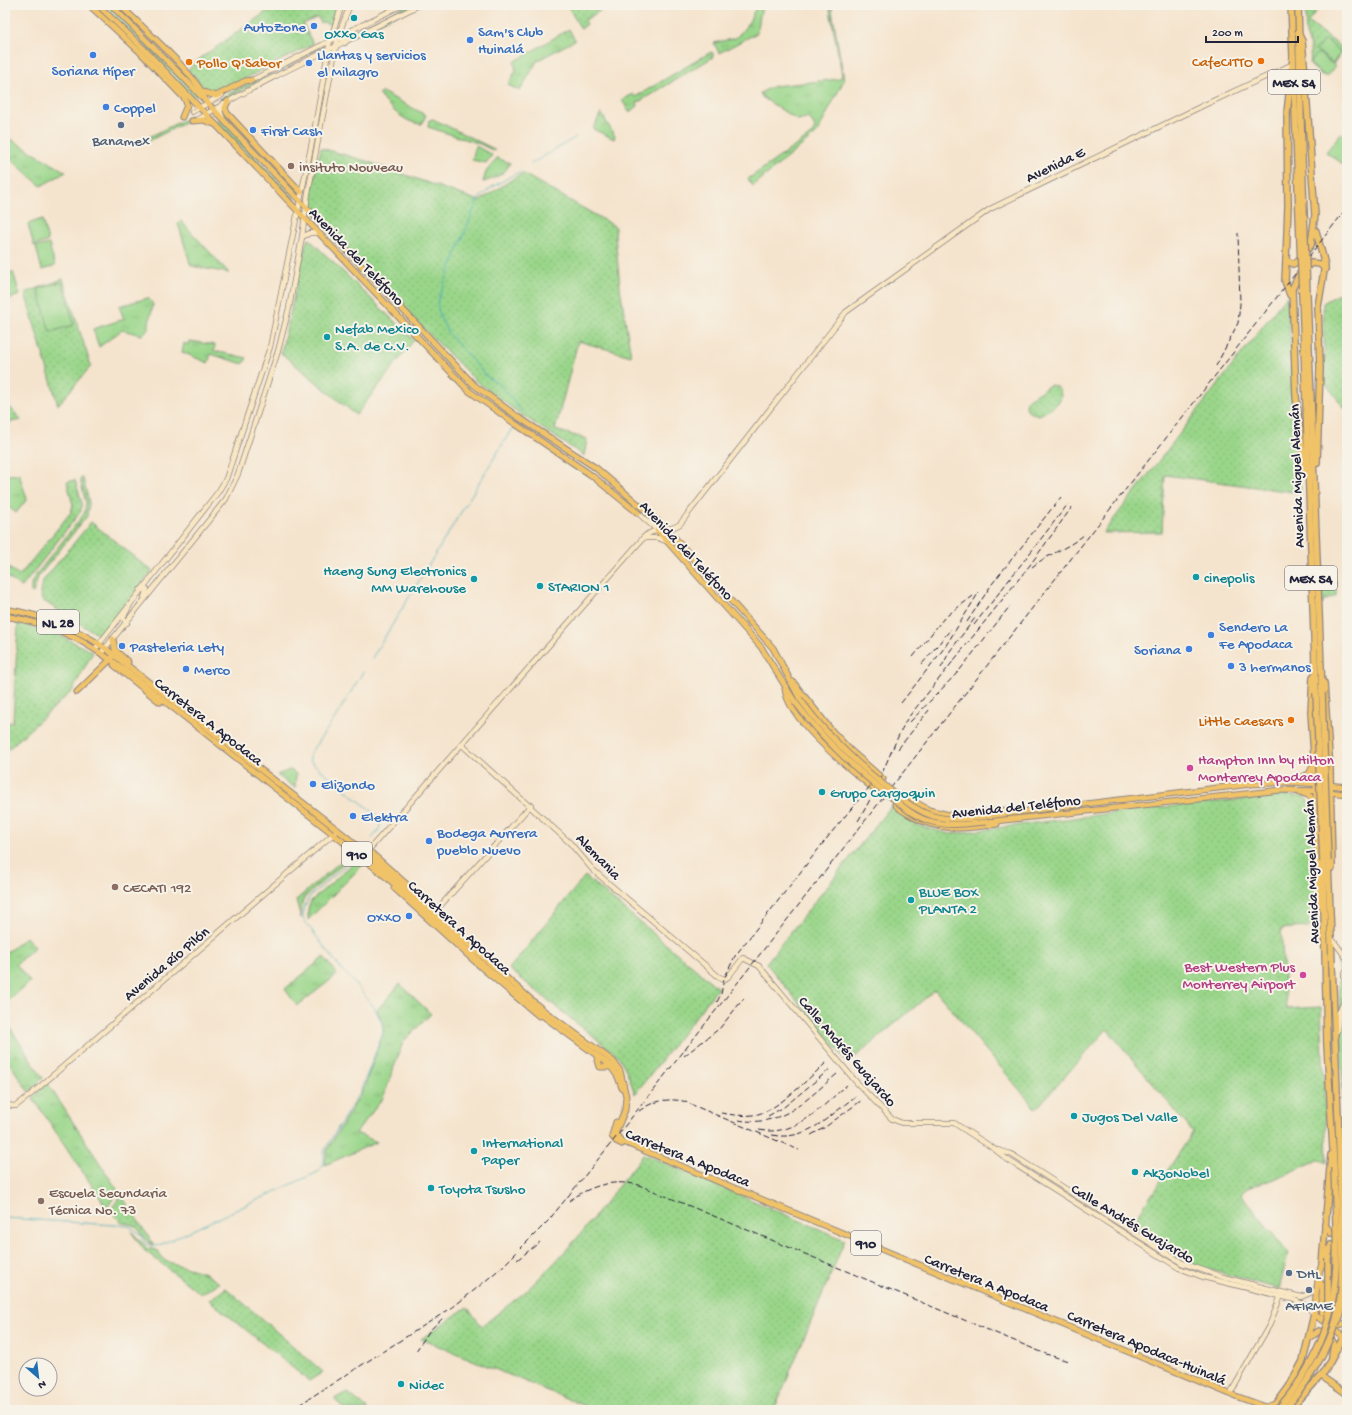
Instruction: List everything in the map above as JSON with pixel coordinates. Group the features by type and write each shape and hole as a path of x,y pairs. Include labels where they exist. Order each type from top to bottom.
{"highway":[{"name":"Avenida Miguel Alemán","path":"1291,5 1315,492 1321,670 1319,693"},
{"name":"Avenida Miguel Alemán","path":"1284,1410 1316,1367 1333,1328 1342,1282 1342,1214 1338,1167 1332,1143 1324,910 1327,902 1319,693 1315,666 1307,464 1299,159 1298,5"},
{"path":"1298,33 1302,41 1317,236 1325,269 1318,307 1319,422 1315,492"},
{"path":"1291,297 1285,281 1288,206 1286,121 1293,57"},
{"path":"1286,260 1290,263 1295,263 1309,248 1314,234 1315,215"},
{"path":"1308,493 1297,411 1291,297 1294,281 1306,267 1311,263 1317,263 1325,269"},
{"path":"1315,666 1311,696 1316,784 1319,894 1324,910"},
{"path":"1321,670 1326,695 1330,770 1334,898 1331,910"},
{"path":"1315,767 1324,774 1330,770"},
{"path":"1316,814 1323,807 1327,808 1331,814"},
{"name":"Avenida Miguel Alemán","path":"1277,1410 1307,1371 1322,1342 1333,1308 1337,1276 1338,1167 1340,1133 1331,910 1327,902"},
{"path":"1340,1133 1347,1160"},
{"path":"1322,1264 1324,1225 1332,1143"},
{"path":"1342,1214 1347,1234"},
{"path":"1324,1225 1334,1234 1339,1232 1347,1224"},
{"path":"1328,1323 1328,1258 1331,1245"},
{"path":"1333,1328 1341,1314 1347,1290"},
{"path":"1272,1410 1300,1368 1318,1314"},
{"path":"1309,1338 1319,1331 1331,1338 1334,1347 1330,1363"},
{"path":"1290,1410 1321,1376 1345,1339"}],"main road":[{"path":"89,5 110,20"},
{"path":"98,5 110,20 175,84 186,102 186,108 182,117"},
{"path":"111,5 140,28"},
{"path":"120,5 140,28 203,92 216,96 245,81 252,80"},
{"path":"97,646 213,498 226,479 270,347 314,132 330,40 342,5"},
{"path":"104,650 226,499 236,480 278,351 289,308 302,237 305,207 338,36 350,5"},
{"path":"192,112 330,40 402,5"},
{"path":"198,118 226,102 419,5"},
{"path":"345,43 342,42 342,38 367,23"},
{"path":"342,24 350,31"},
{"name":"Avenida E","path":"667,529 673,528 680,524 846,312 990,209 1202,106 1291,65"},
{"name":"Avenida del Teléfono","path":"185,75 207,103 474,385 596,468 667,529 777,654 788,676 797,701 817,730 843,758 913,814 930,821 946,825 1281,790 1316,790 1347,794"},
{"name":"Avenida del Teléfono","path":"175,84 218,126 469,391 591,475 657,530 761,647 784,686 797,701 844,751 863,768 916,809 934,816 950,819 987,816 1018,811 1251,784 1290,782 1347,787"},
{"path":"203,92 207,103"},
{"path":"225,122 220,111 226,102"},
{"path":"226,102 225,108 227,113 301,192"},
{"path":"192,121 206,120 218,126"},
{"path":"302,237 310,233 318,233"},
{"path":"514,423 518,416"},
{"path":"367,851 643,538 648,533 667,529"},
{"path":"643,538 658,538 668,542"},
{"path":"134,614 135,608 147,591 145,588 140,590"},
{"path":"127,623 123,618 130,608 130,603"},
{"name":"NL 28","path":"5,609 32,614 57,622 104,650"},
{"name":"NL 28","path":"5,616 58,630 97,646"},
{"path":"113,639 114,655 119,670 253,775"},
{"name":"Carretera A Apodaca","path":"104,650 114,655 130,667 367,851 425,906"},
{"path":"76,692 114,655"},
{"name":"Carretera A Apodaca","path":"114,655 380,873 434,913 554,1021 593,1054 606,1062 618,1077 624,1100 623,1109 612,1132 613,1138 619,1143 790,1213 1173,1374 1255,1405"},
{"path":"788,676 828,727 883,779"},
{"path":"784,686 789,703 808,728 858,776 875,790"},
{"name":"Alemania","path":"462,745 531,805 570,842 593,870 714,972 724,979 729,976 743,958"},
{"path":"858,776 864,774 867,765"},
{"path":"1290,782 1306,776 1315,767"},
{"path":"1281,790 1308,794 1316,806"},
{"path":"1018,811 1005,810 963,815 949,815 929,810 903,795 895,805 922,822 947,828 981,826 1019,818"},
{"path":"434,913 531,805"},
{"name":"Avenida Río Pilón","path":"5,1105 16,1106 30,1096 338,830"},
{"path":"380,873 419,912 532,1012 554,1021"},
{"name":"Carretera A Apodaca","path":"434,913 486,967 554,1021"},
{"path":"1332,940 1347,959"},
{"name":"Calle Andrés Guajardo","path":"743,958 757,965 765,972 852,1077 892,1119 902,1123 951,1123 963,1128 1008,1160 1176,1266 1203,1277 1281,1295 1298,1301 1318,1314"},
{"path":"1347,969 1344,975 1347,983"},
{"path":"1336,1041 1339,1013 1347,995"},
{"name":"Carretera Apodaca-Huinalá","path":"554,1021 610,1058 619,1069 627,1100 625,1110 616,1131 617,1136 621,1141 1255,1405"},
{"path":"591,1045 605,1057 606,1062 610,1061 619,1069"},
{"path":"593,1054 599,1060 600,1067 611,1067"},
{"path":"1345,1339 1318,1314 1317,1290 1326,1251 1347,1230"},
{"path":"1318,1314 1322,1286 1319,1280"},
{"name":"Calle Andrés Guajardo","path":"1281,1295 1304,1297 1317,1290"},
{"path":"1230,1394 1270,1324 1281,1295"},
{"path":"1318,1314 1337,1326 1347,1324"},
{"path":"1345,1339 1347,1330"},
{"path":"1321,1376 1347,1394"},
{"name":"910","path":"1255,1405 1270,1407 1278,1402"},
{"name":"910","path":"1255,1405 1263,1410"}],"green space":[{"path":"101,5 108,5 197,94 194,97 144,45"},
{"path":"276,5 339,5 332,25 323,22 321,23 318,17 303,24 313,44 215,94 208,92 188,70 198,60"},
{"path":"407,5 414,5 344,41 366,25"},
{"path":"567,5 609,5 585,20 587,24 581,29"},
{"path":"757,5 762,5 757,33 719,53 714,43 736,38 748,24"},
{"path":"831,5 833,5 832,10 844,80 817,133 753,186 748,179 811,135 815,128 811,120 807,118 797,120 762,97 760,93 774,86 839,79 842,75 830,10"},
{"path":"1305,5 1321,5 1308,22 1345,50 1323,76 1311,66 1310,46 1306,34"},
{"path":"569,29 575,40 537,61 520,91 508,85 516,70 514,62"},
{"path":"1325,39 1341,52 1333,63 1316,50"},
{"path":"324,45 222,101 220,100 220,98"},
{"path":"711,52 713,53 713,57 637,103 638,106 629,112 622,100 633,94 635,97"},
{"path":"1318,53 1335,66 1326,77 1309,63"},
{"path":"382,92 426,115 422,124 410,121 398,114 379,94"},
{"path":"601,113 615,136 614,139 593,129"},
{"path":"191,116 192,119 147,142 145,139"},
{"path":"219,118 295,200 281,189 216,121"},
{"path":"433,119 494,149 494,151 480,144 428,127 429,120"},
{"path":"1341,133 1347,137 1347,167 1326,152"},
{"path":"5,136 66,172 41,186 5,154"},
{"path":"476,146 492,155 486,163 472,160"},
{"path":"321,148 366,161 479,201 522,173 616,227 615,235 620,287 631,356 578,341 555,430 587,439 584,456 516,411 475,380 419,324 317,216 309,202"},
{"path":"497,158 510,163 508,167 499,176 483,182 486,172"},
{"path":"42,219 48,241 34,246 28,224"},
{"path":"180,221 229,273 191,266 178,223"},
{"path":"309,239 414,340 356,415 281,353 306,243"},
{"path":"49,244 55,266 42,270 36,247"},
{"path":"13,272 20,295 6,300 5,274"},
{"path":"63,279 91,366 58,405 25,293"},
{"path":"62,282 74,325 50,332 38,289"},
{"path":"1347,289 1347,411 1325,383 1323,303"},
{"path":"1287,295 1301,493 1165,475 1162,532 1103,533"},
{"path":"148,298 153,304 148,329 142,335 122,330 99,347 93,329 124,319 119,306"},
{"path":"190,341 215,345 214,351 247,358 243,364 211,354 208,363 182,352 184,343 189,345"},
{"path":"1050,385 1059,389 1061,395 1058,403 1039,415 1029,412 1026,407 1027,400"},
{"path":"5,406 9,406 21,420 5,423"},
{"path":"19,474 27,499 16,513 5,504 5,477 7,475"},
{"path":"83,478 89,503 87,516 38,577 33,593 31,592 31,584 35,576 84,514 86,503 80,479"},
{"path":"75,480 82,503 81,511 22,587 5,576 5,566 20,575 71,512 73,505 67,482"},
{"path":"91,522 152,571 100,636 42,600 40,593 42,582"},
{"path":"1320,571 1324,575 1335,580 1337,588 1336,596 1324,601 1321,605"},
{"path":"18,623 53,632 93,652 72,691 5,752 5,723 13,722"},
{"path":"289,770 296,774 295,788 277,775"},
{"path":"1289,795 1305,797 1315,813 1319,926 1281,929 1286,1009 1321,1007 1327,1163 1320,1159 1272,1180 1247,1188 1241,1194 1288,1253 1279,1289 1196,1266 1177,1257 1131,1226 1193,1132 1107,1029 1036,1109 935,990 848,1063 766,963 892,805 903,815 920,826 950,834 1135,810"},
{"path":"348,855 351,857 305,897 302,903 301,918 296,900"},
{"path":"356,861 362,866 308,920 308,909 311,901"},
{"path":"585,876 718,988 635,1094 627,1072 619,1057 509,969"},
{"path":"26,937 35,947 16,964 30,982 5,1003 5,954"},
{"path":"1342,950 1347,952 1347,1143 1345,1143 1338,956"},
{"path":"324,957 337,975 297,1006 285,989"},
{"path":"400,984 431,1014 403,1042 383,1098 356,1133 377,1142 325,1165 327,1150 363,1090 383,1033 383,1024 377,1010"},
{"path":"5,1020 43,1078 30,1091 28,1091 5,1056"},
{"path":"46,1084 48,1084 118,1191 107,1208 33,1098"},
{"path":"644,1154 845,1240 774,1410 595,1410 421,1339 467,1307 482,1326 525,1292 578,1237"},
{"path":"121,1195 154,1245 145,1239 138,1229 129,1224 122,1223 110,1211"},
{"path":"130,1230 148,1249 157,1250 165,1261 205,1273 219,1283 201,1294 144,1250"},
{"path":"226,1288 323,1372 309,1381 209,1300"},
{"path":"347,1392 369,1410 346,1410 334,1399"}],"waterway":[{"path":"531,164 576,137"},
{"path":"520,171 491,188 478,199 437,302 440,317 448,333 487,377 501,385 522,412"},
{"path":"372,658 513,427"},
{"path":"363,672 335,718 310,753 310,761 379,817 379,829 372,838"},
{"path":"5,1218 129,1226 140,1234 145,1243 152,1247 162,1244 318,1172 324,1164 324,1151 361,1090 383,1033 382,1023 374,1007 342,970 303,919 304,908 309,897 353,859"}],"railway":[{"path":"291,1410 453,1307 502,1267 548,1221 617,1136 1347,208"},
{"path":"1216,366 1238,323 1240,304 1238,233"},
{"path":"967,622 992,584 1061,497"},
{"path":"974,625 1068,504"},
{"path":"858,821 872,796 907,719 1030,565 1072,507"},
{"path":"1032,567 1085,534"},
{"path":"901,703 945,647 979,592"},
{"path":"913,657 944,618 973,596"},
{"path":"910,722 959,671 1010,606"},
{"path":"941,668 950,651 975,618"},
{"path":"922,664 951,629"},
{"path":"898,749 929,710"},
{"path":"717,1002 721,994 724,979 735,956 831,833 872,784"},
{"path":"684,1056 720,1028 744,998"},
{"path":"721,1113 749,1115 766,1111 794,1092 827,1062"},
{"path":"768,1116 784,1107 830,1069"},
{"path":"738,1120 768,1120 781,1116 803,1102 837,1074"},
{"path":"759,1130 772,1131 785,1129 796,1125 817,1111 847,1085"},
{"path":"772,1135 796,1135 807,1131 827,1119 856,1096"},
{"path":"811,1135 824,1128 862,1100"},
{"path":"639,1111 660,1101 683,1101 799,1150"},
{"path":"569,1201 577,1195 602,1185 611,1183 629,1183 639,1185 1046,1354 1068,1361"},
{"path":"517,1260 540,1242"},
{"path":"416,1351 430,1330 443,1318"}],"place":[{"name":"Oxxo Gas","path":"354,18"},
{"name":"AutoZone","path":"314,26"},
{"name":"Sam's Club Huinalá","path":"470,40"},
{"name":"Soriana Híper","path":"93,55"},
{"name":"CafeCITTO","path":"1261,61"},
{"name":"Pollo Q'Sabor","path":"189,62"},
{"name":"Llantas y servicios el Milagro","path":"309,63"},
{"name":"Coppel","path":"106,107"},
{"name":"Banamex","path":"121,125"},
{"name":"First Cash","path":"253,130"},
{"name":"insituto Nouveau","path":"291,166"},
{"name":"Nefab Mexico S.A. de C.V.","path":"327,337"},
{"name":"cinepolis","path":"1196,577"},
{"name":"Haeng Sung Electronics MM Warehouse","path":"474,579"},
{"name":"STARION 1","path":"540,586"},
{"name":"Sendero La Fe Apodaca","path":"1211,635"},
{"name":"Pasteleria Lety","path":"122,646"},
{"name":"Soriana","path":"1189,649"},
{"name":"3 hermanos","path":"1231,666"},
{"name":"Merco","path":"186,669"},
{"name":"Little Caesars","path":"1291,720"},
{"name":"Hampton Inn by Hilton Monterrey Apodaca","path":"1190,768"},
{"name":"Elizondo","path":"313,784"},
{"name":"Grupo Cargoquin","path":"822,792"},
{"name":"Elektra","path":"353,816"},
{"name":"Bodega Aurrera pueblo Nuevo","path":"429,841"},
{"name":"CECATI 192","path":"115,887"},
{"name":"BLUE BOX PLANTA 2","path":"911,900"},
{"name":"OXXO","path":"409,916"},
{"name":"Best Western Plus Monterrey Airport","path":"1303,975"},
{"name":"Jugos Del Valle","path":"1074,1116"},
{"name":"International Paper","path":"474,1151"},
{"name":"AkzoNobel","path":"1135,1172"},
{"name":"Toyota Tsusho","path":"431,1188"},
{"name":"Escuela Secundaria Técnica No. 73","path":"41,1201"},
{"name":"DHL","path":"1289,1273"},
{"name":"AFIRME","path":"1309,1290"},
{"name":"Nidec","path":"401,1384"}]}
